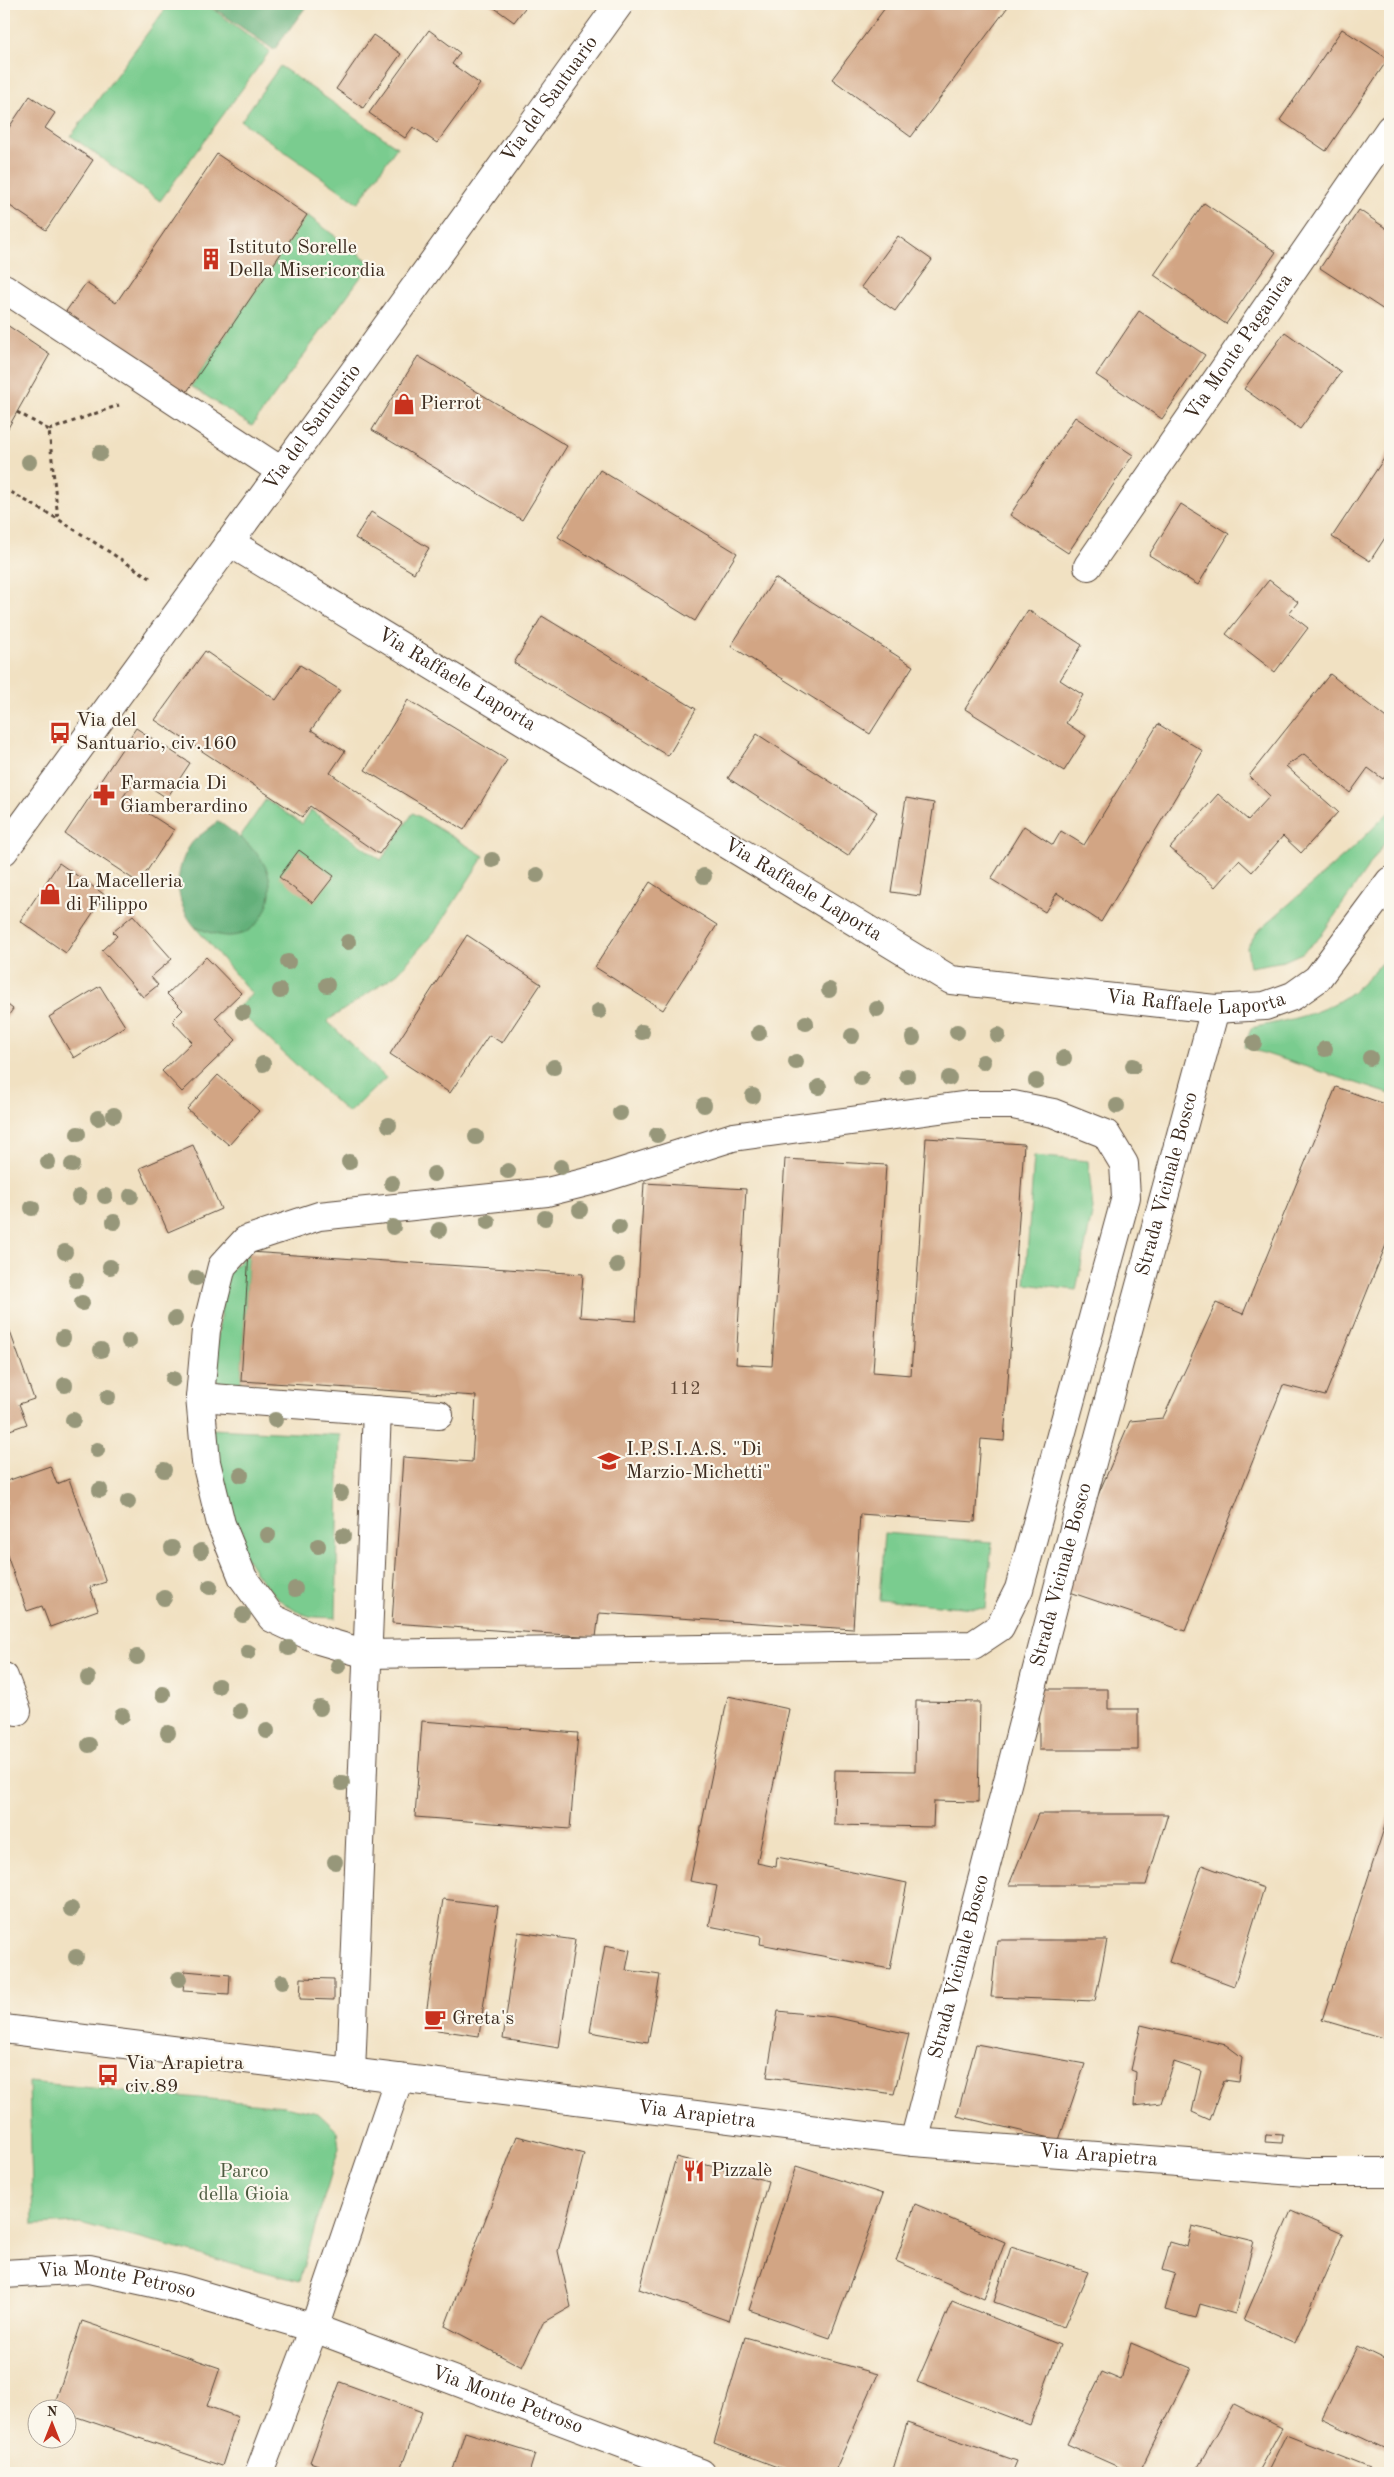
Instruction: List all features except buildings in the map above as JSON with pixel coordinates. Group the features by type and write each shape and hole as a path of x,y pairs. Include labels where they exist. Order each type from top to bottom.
{"street":[{"name":"Via del Santuario","path":"4,851 619,4"},
{"name":"Via Monte Paganica","path":"1088,566 1390,129"},
{"path":"4,288 281,472"},
{"name":"Via Raffaele Laporta","path":"229,542 951,980 1215,1009 1264,1006 1293,996 1318,978 1390,881"},
{"name":"Strada Vicinale Bosco","path":"914,2142 1056,1598 1215,1009"},
{"path":"1013,1105 1045,1112 1106,1134 1124,1164 1126,1197 1019,1589 1000,1627 973,1645 367,1654 319,1640 272,1618 243,1578 221,1524 206,1462 200,1397 206,1330 222,1266 246,1240 319,1216 547,1192 603,1178 733,1137 969,1106 1013,1105"},
{"path":"200,1397 439,1415"},
{"path":"350,2073 377,1410"},
{"path":"4,1676 17,1711"},
{"name":"Via Arapietra","path":"4,2029 914,2142 1306,2172 1390,2172"},
{"path":"258,2473 314,2328 399,2078"},
{"name":"Via Monte Petroso","path":"4,2274 89,2268 181,2288 314,2328 701,2473"}],"path":[{"path":"17,412 49,430 126,403 144,381"},
{"path":"49,430 58,519"},
{"path":"4,488 58,519 150,578"}],"green space":[{"path":"169,4 206,4 270,51 160,201 71,136"},
{"path":"208,4 308,4 274,50"},
{"path":"280,66 397,147 358,203 241,121"},
{"path":"307,215 371,263 252,426 191,386"},
{"path":"266,799 302,824 311,810 381,860 413,813 484,856 436,930 398,973 327,1021 386,1078 348,1113 236,1009 252,994 195,927 215,934 270,896 267,877 262,863 240,837"},
{"path":"1390,811 1390,835 1320,937 1302,953 1284,961 1250,967 1247,947 1257,932 1353,848"},
{"path":"218,821 256,852 269,876 269,899 266,910 260,920 243,933 231,936 217,935 195,927 183,907 178,886 181,865 191,844"},
{"path":"1390,952 1390,1094 1245,1047 1251,1028 1313,1013 1345,997 1374,971"},
{"path":"1034,1156 1088,1161 1093,1209 1076,1290 1025,1284"},
{"path":"249,1252 239,1390 221,1385 213,1376 225,1276"},
{"path":"212,1429 340,1435 336,1618 309,1616 294,1610 267,1587 245,1556 228,1524 223,1509 217,1480"},
{"path":"884,1533 992,1542 986,1609 879,1600"},
{"name":"Parco della Gioia","path":"29,2082 284,2106 318,2113 337,2131 339,2148 299,2281 80,2223 33,2225"}],"place":[{"name":"Istituto Sorelle Della Misericordia","path":"211,259"},
{"name":"Pierrot","path":"404,404"},
{"name":"Via del Santuario, civ.160","path":"60,733"},
{"name":"Farmacia Di Giamberardino","path":"104,795"},
{"name":"La Macelleria di Filippo","path":"50,894"},
{"name":"I.P.S.I.A.S. \"Di Marzio-Michetti\"","path":"609,1461"},
{"name":"Greta's","path":"435,2019"},
{"name":"Via Arapietra civ.89","path":"108,2075"},
{"name":"Pizzalè","path":"694,2171"}]}
